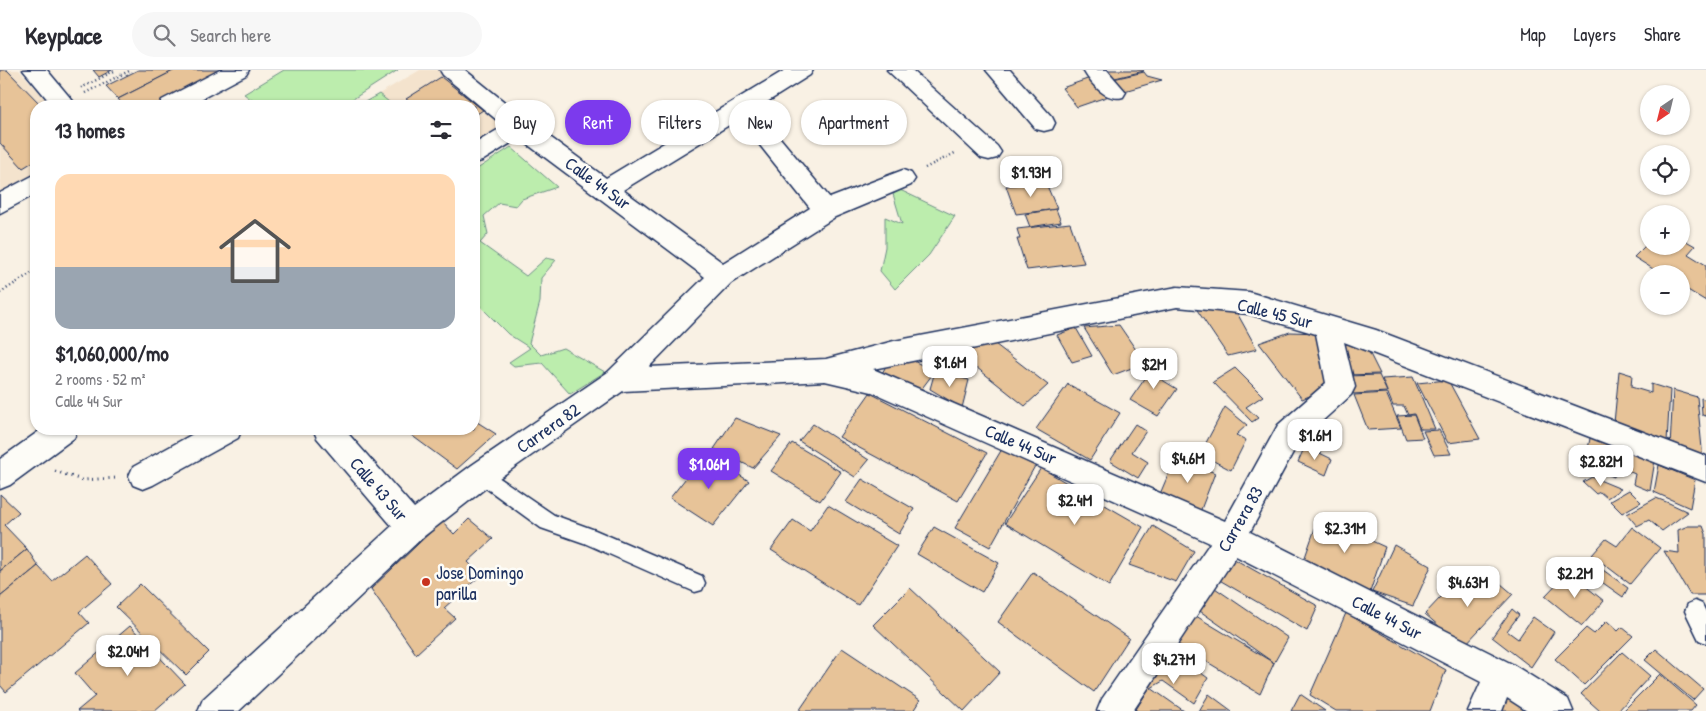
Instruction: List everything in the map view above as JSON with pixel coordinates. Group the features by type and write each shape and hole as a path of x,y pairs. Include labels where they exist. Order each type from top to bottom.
{"street":[{"path":"34,70 75,97"},
{"path":"181,100 238,70"},
{"path":"751,100 799,70"},
{"path":"898,70 983,147"},
{"path":"997,70 1044,123"},
{"path":"1094,70 1115,92"},
{"name":"Calle 44 Sur","path":"454,71 495,106"},
{"path":"606,189 729,113"},
{"path":"480,151 495,142"},
{"name":"Calle 44 Sur","path":"545,145 722,276"},
{"path":"773,145 826,210"},
{"name":"Carrera 82","path":"218,710 412,527 482,474 618,380 722,276 826,210 903,179"},
{"path":"0,204 30,186"},
{"name":"Calle 45 Sur","path":"825,370 894,352 1177,298 1249,303 1328,328 1367,338 1706,469"},
{"name":"Carrera 83","path":"1114,711 1231,538 1288,434 1341,387 1328,328"},
{"name":"Calle 44 Sur","path":"618,380 825,370 876,381 1231,538 1501,675 1556,711"},
{"path":"0,476 56,435"},
{"path":"143,476 217,435"},
{"name":"Calle 43 Sur","path":"332,435 412,527"},
{"path":"1484,711 1501,675"}],"lane":[{"path":"482,474 548,522 588,536 695,583"},
{"path":"1695,611 1706,633"}],"path":[{"path":"75,97 116,70"},
{"path":"75,97 131,70"},
{"path":"903,179 983,147"},
{"path":"0,293 30,274"},
{"path":"48,469 82,480 143,476"}],"shaded area":[{"path":"0,70 19,70 46,100 30,100 30,182 0,201"},
{"path":"420,70 451,70 495,106 495,142 480,151 480,100 368,100"}],"green space":[{"path":"284,70 398,70 351,100 252,100 244,94"},
{"path":"379,94 386,100 368,100"},
{"path":"511,147 557,187 522,199 516,206 499,203 484,216 488,234 480,243 480,167"},
{"path":"900,190 955,216 929,255 895,289 880,271 885,247 885,217 902,224 893,194"},
{"path":"480,243 526,276 546,258 556,260 541,278 540,302 529,343 541,355 563,348 605,372 570,394 542,363 514,366 509,362 530,348 508,334 480,306"}],"building":[{"path":"0,70 7,70 36,100 30,100 30,164 23,168 0,143"},
{"path":"93,70 112,70 99,77"},
{"path":"138,70 175,70 118,99 106,86"},
{"path":"175,70 224,70 166,100 118,99"},
{"path":"1105,70 1143,70 1144,71 1111,79"},
{"path":"1144,72 1147,76 1162,80 1121,92 1113,79"},
{"path":"441,77 470,100 407,100 406,99"},
{"path":"1093,77 1109,96 1077,107 1062,88"},
{"path":"1045,181 1057,209 1016,214 1006,186"},
{"path":"1056,209 1061,222 1030,227 1025,214"},
{"path":"1070,223 1084,263 1027,270 1017,239 1020,239 1017,229"},
{"path":"1690,243 1695,246 1690,252"},
{"path":"1640,251 1640,255 1690,255 1706,265 1706,301 1690,291 1690,265 1647,265 1634,257"},
{"path":"1232,304 1257,349 1228,356 1195,307"},
{"path":"1119,325 1145,363 1113,375 1084,328"},
{"path":"1076,328 1092,356 1072,362 1057,335"},
{"path":"1290,332 1320,333 1330,388 1302,399 1259,343"},
{"path":"1334,336 1367,348 1380,374 1347,375"},
{"path":"995,344 1048,385 1025,406 957,352"},
{"path":"894,352 935,371 920,391 881,375"},
{"path":"1160,357 1169,363 1159,378 1177,389 1158,416 1130,400"},
{"path":"1235,368 1263,396 1246,407 1258,418 1252,422 1213,382"},
{"path":"935,371 969,380 962,408 930,389"},
{"path":"1619,371 1632,375 1631,387 1651,393 1651,384 1670,390 1667,442 1614,423"},
{"path":"1379,375 1387,392 1353,394 1347,376"},
{"path":"1413,377 1435,429 1420,429 1414,414 1408,415 1404,406 1393,406 1382,379"},
{"path":"1448,380 1480,439 1448,443 1417,383"},
{"path":"1068,384 1120,413 1090,460 1036,429"},
{"path":"1673,390 1697,397 1703,459 1670,447"},
{"path":"870,393 987,453 958,501 839,437"},
{"path":"1386,393 1401,428 1368,430 1354,395"},
{"path":"1701,398 1706,400 1706,416 1702,415"},
{"path":"1225,407 1247,425 1236,435 1246,440 1231,470 1200,454"},
{"path":"1414,415 1423,438 1406,439 1397,416"},
{"path":"735,418 781,436 753,468 714,449"},
{"path":"480,424 496,434 457,469 411,435 480,435"},
{"path":"813,424 869,460 855,477 799,441"},
{"path":"1135,424 1146,431 1132,452 1148,462 1138,478 1110,461"},
{"path":"1439,430 1451,454 1434,455 1423,431"},
{"path":"1591,433 1655,460 1650,491 1633,484 1635,474 1616,466 1614,477 1585,465"},
{"path":"792,443 841,472 820,501 771,471"},
{"path":"1305,446 1332,459 1326,475 1298,462"},
{"path":"1002,449 1035,466 990,547 955,528"},
{"path":"705,454 749,481 713,526 670,498"},
{"path":"1176,456 1215,473 1200,512 1160,494"},
{"path":"1659,465 1695,480 1690,508 1654,492"},
{"path":"1041,468 1143,527 1109,586 1005,523"},
{"path":"1592,477 1621,489 1607,498 1600,492 1596,494 1583,482"},
{"path":"862,479 914,509 899,534 846,502"},
{"path":"1629,490 1641,502 1622,513 1610,501"},
{"path":"0,494 19,512 4,525 27,549 0,571"},
{"path":"1656,498 1688,512 1662,531 1649,520 1637,526 1627,514"},
{"path":"828,505 897,546 858,605 771,550 793,520 810,531"},
{"path":"1319,517 1385,547 1370,592 1304,560"},
{"name":"Jose Domingo parilla","path":"469,519 493,539 468,562 481,575 444,608 455,618 416,654 371,589 442,521 454,534"},
{"path":"1153,526 1194,551 1176,582 1129,565"},
{"path":"1688,526 1703,526 1706,534 1706,595 1690,595 1664,551 1679,553 1678,530"},
{"path":"934,527 999,563 982,592 917,554"},
{"path":"1632,527 1660,548 1630,584 1592,555 1606,539 1617,546"},
{"path":"1394,545 1431,566 1413,606 1372,592"},
{"path":"27,549 38,566 0,597 0,571"},
{"path":"85,554 112,584 79,612 89,623 6,692 0,685 0,597 38,566 52,581"},
{"path":"1227,555 1318,606 1307,631 1216,578"},
{"path":"1585,557 1628,588 1623,597 1579,566"},
{"path":"1033,572 1129,638 1094,692 998,622"},
{"path":"1568,572 1604,601 1582,626 1545,596"},
{"path":"1488,573 1513,594 1463,647 1425,614 1455,582 1468,594"},
{"path":"140,584 209,652 186,675 116,607"},
{"path":"1212,586 1288,638 1274,663 1197,609"},
{"path":"910,588 1000,672 964,711 873,625"},
{"path":"1512,609 1519,615 1507,631 1518,639 1533,617 1554,632 1531,667 1492,637"},
{"path":"1191,613 1274,663 1260,694 1176,643"},
{"path":"1346,613 1446,670 1430,711 1336,711 1310,695"},
{"path":"1607,621 1618,631 1622,627 1633,636 1584,685 1555,659 1586,628 1594,634"},
{"path":"130,626 185,684 154,711 77,711 95,696 75,673"},
{"path":"842,648 920,700 913,711 799,711"},
{"path":"1656,649 1703,689 1693,700 1645,660"},
{"path":"1172,652 1208,678 1194,703 1163,681 1151,688 1184,711 1135,711"},
{"path":"1622,652 1650,676 1618,711 1600,711 1581,694"},
{"path":"1660,674 1696,705 1691,711 1623,711"},
{"path":"1209,694 1232,711 1199,711"},
{"path":"1300,694 1325,711 1291,711"},
{"path":"1508,694 1535,711 1502,711"}],"place":[{"name":"Jose Domingo parilla","path":"426,582"}]}
